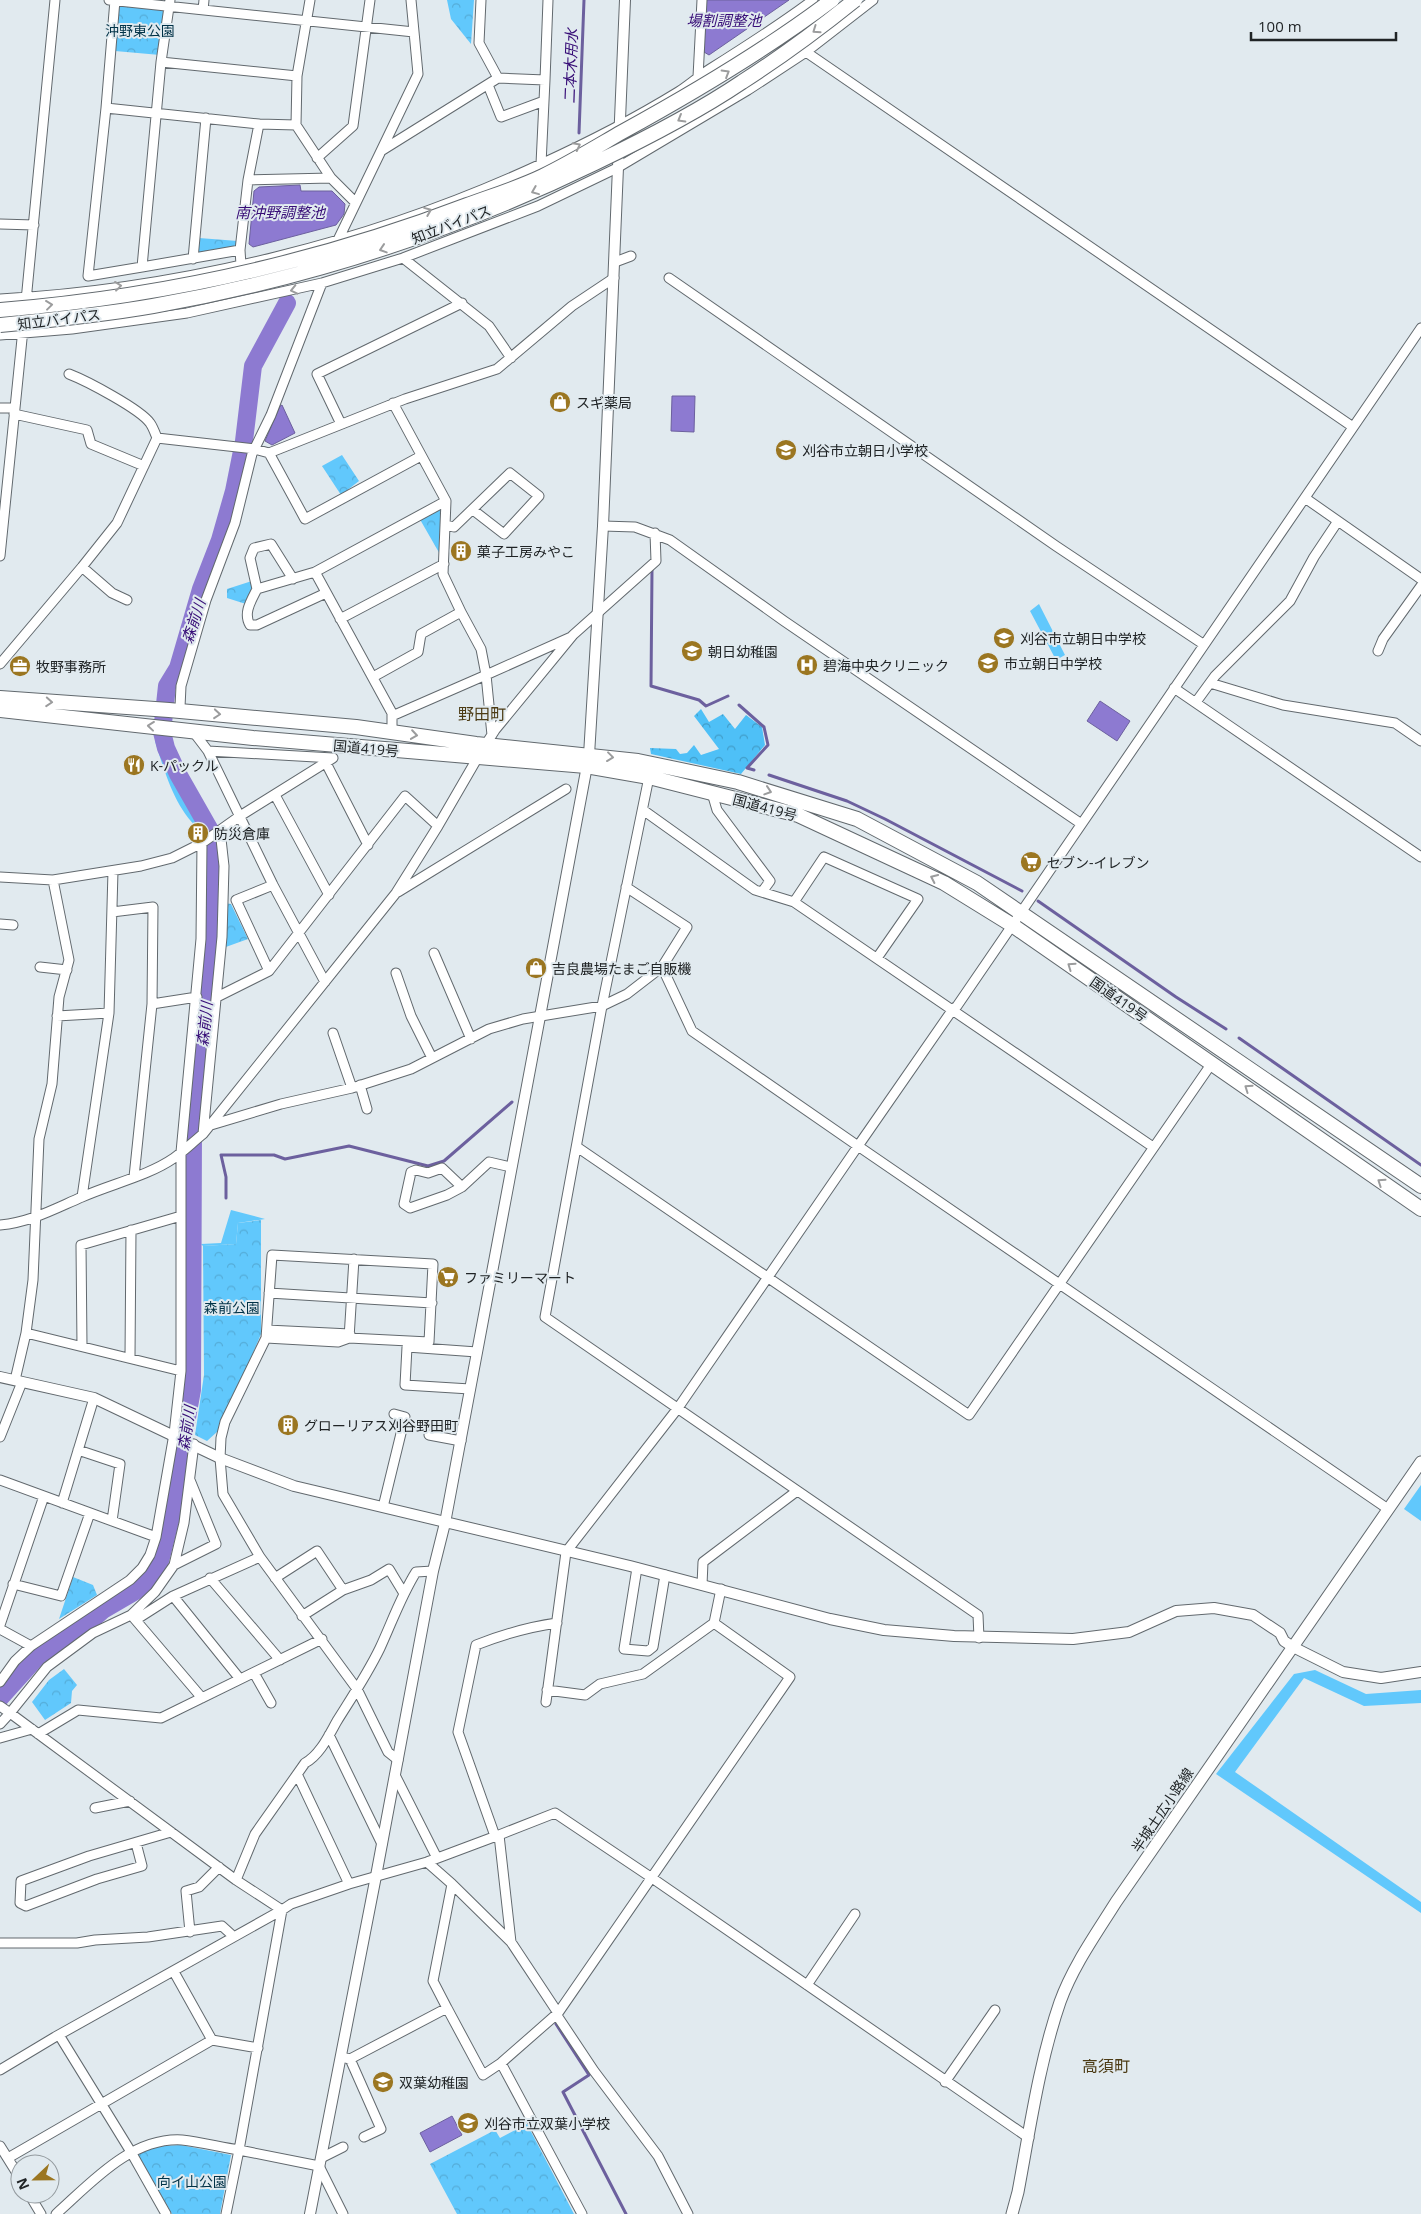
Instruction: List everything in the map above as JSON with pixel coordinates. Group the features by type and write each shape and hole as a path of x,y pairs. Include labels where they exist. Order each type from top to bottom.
{"highway":[{"name":"知立バイパス","path":"0,310 46,306 141,292 240,273 334,250 422,222 542,176 729,72 832,0"},
{"name":"知立バイパス","path":"0,326 152,306 244,287 337,264 429,234 550,185 647,138 741,83 855,0"},
{"name":"国道419号","path":"0,698 153,709 174,708 392,732 489,740 588,760 798,814 944,882 1012,925 1421,1209"},
{"name":"国道419号","path":"0,710 253,738 478,757 638,761 738,782 857,819 977,882 1421,1186"}],"main road":[{"name":"半城土広小路線","path":"1012,2214 1047,2047 1061,2000 1079,1961 1116,1902 1421,1462"}],"street":[{"path":"0,556 55,0"},
{"path":"240,250 88,276 106,108 113,0 169,3 202,10 414,32"},
{"path":"202,10 204,0"},
{"path":"310,0 297,76 296,125 331,178 355,202"},
{"path":"317,158 353,126 370,0"},
{"path":"338,240 418,74 411,0"},
{"path":"480,0 478,43 498,78"},
{"path":"541,164 548,0"},
{"path":"310,2214 320,2162 345,2058 376,1876 433,1571 445,1523 461,1441 588,760 615,262 617,168 625,0"},
{"path":"698,77 702,0"},
{"path":"0,299 142,283 241,265 338,240 414,217 541,164 619,124 679,91 780,25 813,0"},
{"path":"0,335 72,329 187,313 322,283 404,258 538,206 668,143 806,52 873,0"},
{"path":"142,267 158,113 161,62 169,3"},
{"path":"780,25 806,52 1353,427"},
{"path":"161,62 297,76"},
{"path":"381,151 498,78 545,80"},
{"path":"488,84 501,117 544,101"},
{"path":"106,108 259,124 296,125"},
{"path":"192,259 206,118"},
{"path":"241,265 240,250 248,180 259,124"},
{"path":"248,180 331,178"},
{"path":"0,224 34,225"},
{"path":"615,262 631,256"},
{"path":"404,258 462,302 489,326 511,358"},
{"path":"157,438 236,446 269,454 393,403 496,369 572,306 614,278"},
{"path":"669,278 1056,546 1203,644"},
{"path":"174,708 206,600 235,523 253,449 271,415 322,283"},
{"path":"341,424 317,374 462,302"},
{"path":"546,1702 566,1552 678,1408 953,1009 957,1006 1080,823 1421,328"},
{"path":"0,664 82,568 117,523 157,438 150,423 132,409 93,384 69,374"},
{"path":"393,403 446,501 444,574 461,612 481,649 486,675 489,740"},
{"path":"0,408 87,430 91,444 144,466"},
{"path":"269,454 305,519 421,456"},
{"path":"445,525 454,527 510,473 539,496 504,534 473,510"},
{"path":"1305,498 1421,579"},
{"path":"257,589 315,572 446,501"},
{"path":"1196,702 1215,676 1290,601 1314,557 1338,520"},
{"path":"602,526 635,527 670,540 784,622 1080,823"},
{"path":"489,740 573,635 597,616 656,561 655,533"},
{"path":"293,579 271,544 254,548 250,558 257,589 248,605 246,619 250,625 257,625 326,593"},
{"path":"340,619 444,564"},
{"path":"82,568 112,593 127,600"},
{"path":"315,572 392,713 392,732"},
{"path":"1378,651 1383,639 1421,586"},
{"path":"373,677 418,652 421,634 461,612"},
{"path":"392,716 573,635"},
{"path":"1210,683 1283,705 1395,723 1421,741"},
{"path":"1174,688 1421,857"},
{"path":"192,730 208,751 273,885 325,982"},
{"path":"0,877 53,880 113,871 172,858 202,843 240,816 333,758 208,751"},
{"path":"0,1225 18,1224 36,1218 82,1197 134,1177 173,1159 203,1134 396,893 478,757"},
{"path":"326,763 368,845"},
{"path":"650,777 602,1006 545,1317 978,1616 979,1638"},
{"path":"396,893 566,789"},
{"path":"712,793 717,810 770,881 762,892"},
{"path":"274,795 329,895"},
{"path":"217,997 269,971 405,796 438,826"},
{"path":"643,810 755,890 794,902 1153,1147"},
{"path":"203,1134 222,938 224,875 220,830"},
{"path":"0,1682 15,1661 31,1646 130,1580 142,1568 150,1554 156,1537 174,1434 181,1371 181,1152 201,939 202,843"},
{"path":"794,902 824,857 918,899 877,958"},
{"path":"82,1197 109,1013 113,871"},
{"path":"1,1430 19,1381 26,1333 33,1280 39,1139 52,1084 59,997 69,960 53,880"},
{"path":"269,971 236,900 273,885"},
{"path":"211,1125 281,1104 356,1087 411,1069 489,1029 523,1019 602,1006 627,994 662,967 687,927 626,887"},
{"path":"112,912 153,907 152,1004 134,1177"},
{"path":"0,924 13,925"},
{"path":"434,953 471,1039"},
{"path":"40,967 67,970"},
{"path":"662,967 692,1031 1388,1509"},
{"path":"396,973 411,1016 432,1058"},
{"path":"152,1004 197,997"},
{"path":"57,1016 109,1013"},
{"path":"333,1032 367,1109"},
{"path":"577,1146 969,1415 1212,1063"},
{"path":"462,1187 442,1168 428,1173 416,1170 411,1172 404,1204 410,1208 440,1198 462,1187 490,1162 511,1167"},
{"path":"82,1346 81,1245 181,1216"},
{"path":"130,1358 131,1230"},
{"path":"267,1334 338,1342 349,1336 429,1342 433,1264 272,1255 267,1334 225,1422 221,1438 220,1458 223,1494 260,1557 357,1689 388,1752 398,1760"},
{"path":"349,1336 354,1260"},
{"path":"269,1294 432,1303"},
{"path":"26,1333 181,1371"},
{"path":"470,1389 405,1385 407,1347 477,1352"},
{"path":"0,1377 94,1398 174,1434 220,1458 294,1486 637,1568 830,1619 884,1630 979,1638 1073,1639 1103,1636 1140,1628 1176,1611 1214,1608 1253,1615 1280,1633 1284,1641 1293,1647 1343,1672 1381,1678 1421,1672"},
{"path":"62,1503 94,1398"},
{"path":"383,1507 405,1417 394,1414"},
{"path":"429,1435 461,1441"},
{"path":"134,1617 174,1565 184,1523 194,1444"},
{"path":"78,1450 120,1464 112,1521"},
{"path":"0,1480 156,1537"},
{"path":"174,1565 216,1544 190,1480"},
{"path":"702,1585 703,1562 797,1492"},
{"path":"0,1624 44,1496"},
{"path":"14,1584 61,1596 90,1513"},
{"path":"275,1578 317,1551 343,1590"},
{"path":"0,1724 47,1667 94,1633 134,1617 210,1578 260,1557"},
{"path":"637,1568 624,1649 648,1651 653,1647 665,1575"},
{"path":"302,1616 343,1590 371,1580 389,1569 403,1592"},
{"path":"236,1880 255,1834 271,1809 298,1776 305,1763 312,1759 329,1736 357,1689 380,1649 403,1592 416,1572 433,1571"},
{"path":"210,1578 280,1660"},
{"path":"547,1690 585,1695 600,1684 642,1674 714,1623 721,1589"},
{"path":"173,1596 240,1679"},
{"path":"134,1617 202,1698"},
{"path":"511,1942 497,1835 458,1732 476,1645 514,1630 558,1623"},
{"path":"452,1884 433,1981 483,2075 500,2063 557,2013 790,1677 714,1623"},
{"path":"0,1629 31,1646"},
{"path":"0,1738 35,1731 78,1710 161,1718 322,1639"},
{"path":"254,1673 271,1703"},
{"path":"0,1706 236,1880 282,1910"},
{"path":"329,1736 382,1844"},
{"path":"395,1775 437,1858"},
{"path":"298,1776 350,1884"},
{"path":"95,1808 130,1801"},
{"path":"0,2070 290,1904 376,1876 428,1862 555,1814 652,1878 1028,2138"},
{"path":"136,1843 142,1866 97,1879 26,1906 20,1903 20,1881 89,1856 171,1832"},
{"path":"428,1862 511,1942 594,2071 658,2156 688,2214"},
{"path":"190,1932 186,1891 199,1887 219,1867"},
{"path":"226,2214 282,1910"},
{"path":"807,1985 855,1914"},
{"path":"0,1942 77,1943 148,1937 222,1926 233,1936"},
{"path":"174,1972 212,2040"},
{"path":"345,2058 447,2008"},
{"path":"945,2082 995,2010"},
{"path":"59,2035 131,2152 166,2214"},
{"path":"8,2158 212,2040 258,2048"},
{"path":"345,2058 381,2129 364,2137"},
{"path":"500,2063 582,2214"},
{"path":"56,2214 131,2152 158,2142 180,2140 320,2162 343,2147"},
{"path":"0,2146 10,2161"},
{"path":"320,2162 343,2214"}],"green space":[{"path":"447,0 474,0 471,44 451,19"},
{"name":"沖野東公園","path":"119,4 166,9 160,55 115,51"},
{"path":"199,238 238,241 237,247 197,254"},
{"path":"342,455 359,481 341,495 322,466"},
{"path":"439,505 442,509 441,556 418,516"},
{"path":"255,580 249,605 227,598 227,589"},
{"path":"1039,604 1065,655 1056,660 1030,611"},
{"path":"701,709 709,722 723,714 735,729 746,715 762,727 765,745 741,774 651,754 650,748 676,749 680,754 687,753 694,745 701,755 719,749 694,716"},
{"path":"155,741 164,746 177,775 205,825 202,831 193,823 178,802"},
{"path":"225,903 231,904 248,939 223,948"},
{"path":"231,1210 265,1219 238,1223 236,1244 203,1246 201,1244 221,1243"},
{"name":"森前公園","path":"261,1220 261,1334 229,1410 218,1431 207,1441 195,1435 204,1375 203,1246 236,1244 238,1223"},
{"path":"1421,1485 1421,1521 1404,1509"},
{"path":"73,1577 93,1585 97,1595 59,1619"},
{"path":"64,1669 77,1685 72,1691 71,1703 45,1720 32,1702 49,1680"},
{"path":"1315,1670 1366,1694 1421,1690 1421,1703 1364,1706 1304,1678 1235,1772 1421,1902 1421,1913 1216,1774 1294,1674"},
{"path":"527,2124 574,2214 457,2214 430,2164 495,2130 500,2138"},
{"name":"向イ山公園","path":"181,2145 231,2155 220,2214 172,2214 137,2153 159,2146"}],"water":[{"name":"場割調整池","path":"706,0 789,0 709,55 704,52"},
{"name":"南沖野調整池","path":"300,185 301,191 332,191 345,204 344,214 336,225 253,247 249,244 254,191 259,187"},
{"path":"672,396 695,396 694,432 671,431"},
{"path":"282,405 295,433 272,445 265,441"},
{"path":"1100,701 1130,721 1117,741 1087,721"},
{"path":"452,2116 462,2135 430,2152 420,2133"}],"waterway":[{"name":"二本木用水","path":"579,133 584,0"},
{"name":"森前川","path":"0,1698 38,1656 87,1624 103,1610 139,1589 150,1580 159,1565 177,1494 181,1451 192,1390 193,1130 212,938 215,848 211,832 178,774 166,748 162,732 167,686 178,668 201,589 220,540 234,491 244,441 253,366 287,303"},
{"path":"652,570 651,686 699,700 706,706 728,696"},
{"path":"739,705 764,727 768,745 747,768 754,770"},
{"path":"769,775 847,801 1022,891"},
{"path":"1038,901 1176,997 1226,1029"},
{"path":"1239,1038 1421,1165"},
{"path":"226,1198 226,1177 221,1155 274,1155 285,1159 349,1146 428,1166 444,1161 512,1102"},
{"path":"556,2024 589,2075 563,2092 626,2214"}],"place":[{"name":"スギ薬局","path":"560,402"},
{"name":"刈谷市立朝日小学校","path":"786,450"},
{"name":"菓子工房みやこ","path":"461,551"},
{"name":"刈谷市立朝日中学校","path":"1004,638"},
{"name":"朝日幼稚園","path":"692,651"},
{"name":"市立朝日中学校","path":"988,663"},
{"name":"碧海中央クリニック","path":"807,665"},
{"name":"牧野事務所","path":"20,666"},
{"name":"K-パックル","path":"134,765"},
{"name":"防災倉庫","path":"198,833"},
{"name":"セブン-イレブン","path":"1031,862"},
{"name":"吉良農場たまご自販機","path":"536,968"},
{"name":"ファミリーマート","path":"448,1277"},
{"name":"グローリアス刈谷野田町","path":"288,1425"},
{"name":"双葉幼稚園","path":"383,2082"},
{"name":"刈谷市立双葉小学校","path":"468,2123"}],"district":[{"name":"野田町","path":"482,714"},
{"name":"高須町","path":"1106,2066"}]}
